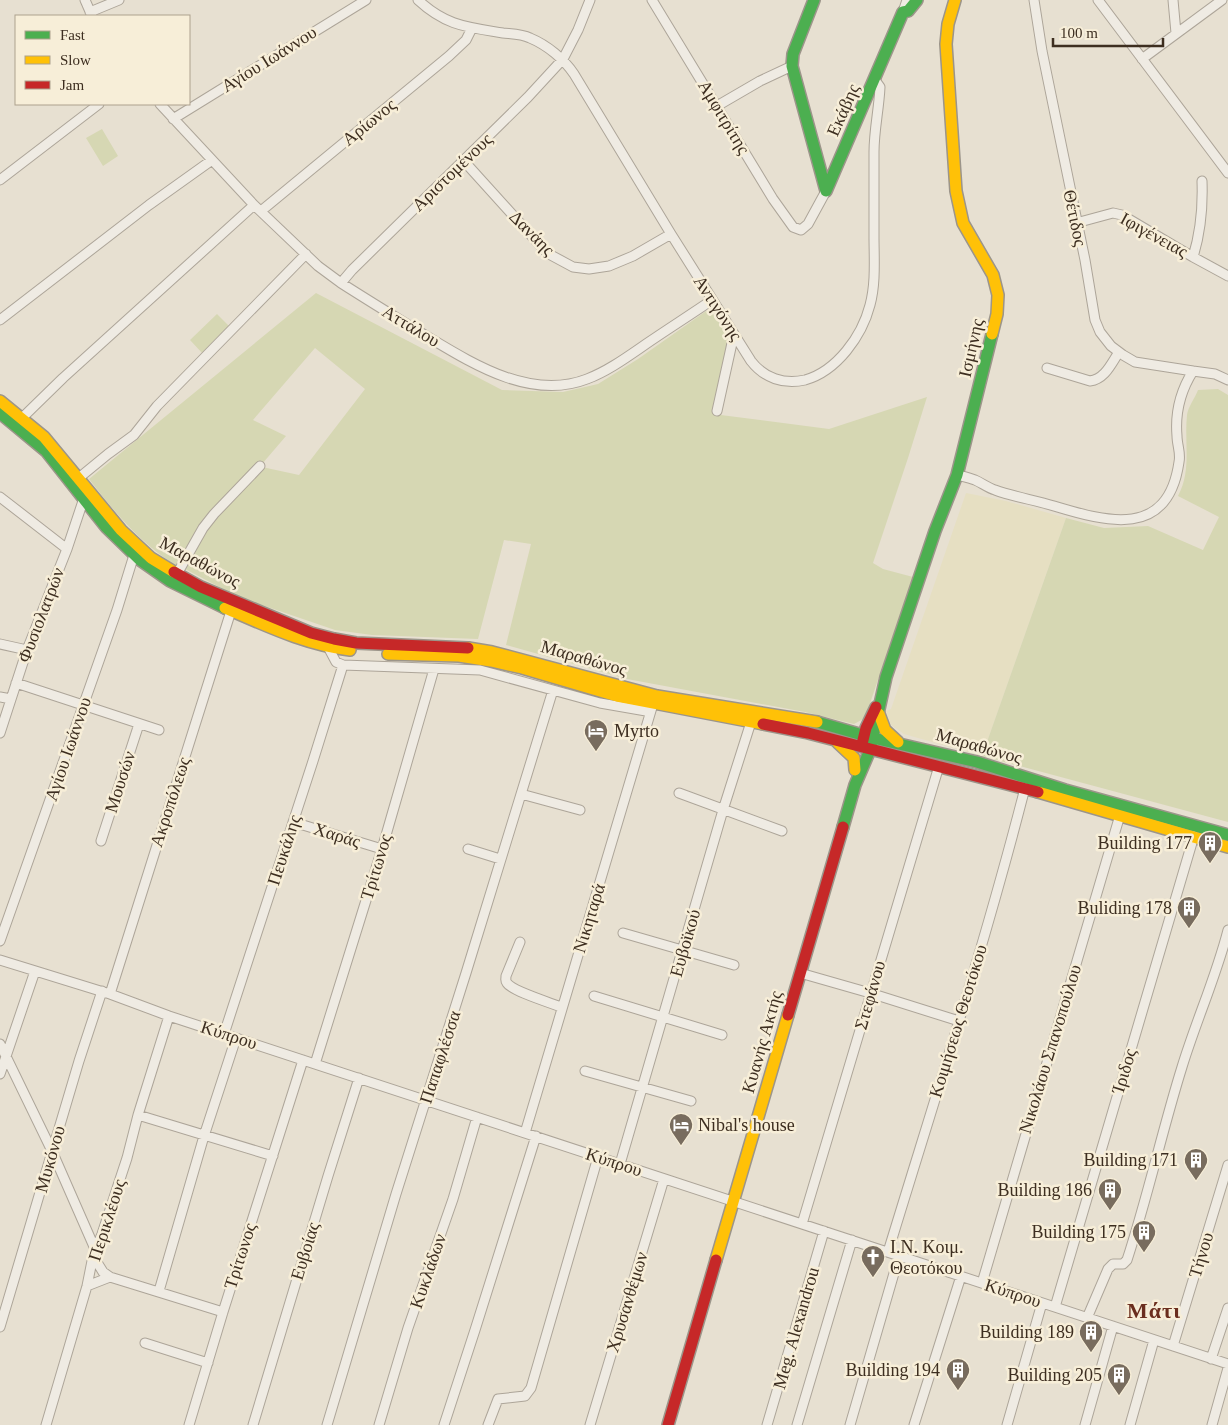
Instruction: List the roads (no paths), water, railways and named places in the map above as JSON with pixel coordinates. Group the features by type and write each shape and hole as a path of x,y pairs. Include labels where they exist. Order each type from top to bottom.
{"main road":[{"path":"814,0 793,54 792,66 826,190"},
{"path":"903,12 908,11 917,0"},
{"name":"Ισμήνης","path":"880,699 935,530 957,475 997,314 998,296 993,275 963,223 956,191 946,44 948,24 955,0"},
{"name":"Εκάβης","path":"826,190 903,12"},
{"name":"Μαραθώνος","path":"0,402 22,418 56,450 80,477 110,517 136,546 151,558 176,574 202,587 295,627 334,639 384,645 458,647 492,652 657,696 812,721 868,737 977,762 1065,790 1228,835"},
{"name":"Μαραθώνος","path":"0,413 50,456 114,536 156,574 231,610 292,636 328,647 385,654 459,656 491,660 617,696 832,739 939,766 1025,788 1228,847"},
{"path":"868,737 878,714 880,699"},
{"path":"866,749 880,699"},
{"path":"878,714 883,729 900,744"},
{"path":"832,739 852,754 855,770"},
{"name":"Κυανής Ακτής","path":"855,785 855,770 866,749"},
{"name":"Κυανής Ακτής","path":"668,1425 866,749"}],"street":[{"path":"85,0 91,14 119,0"},
{"name":"Αγίου Ιωάννου","path":"173,119 366,0"},
{"name":"Αντιγόνης","path":"418,0 441,18 472,28 531,38 562,59 574,74 734,334 759,370 768,376 786,382 807,379 826,370 844,353 862,328 870,304 874,270 874,145 880,88 875,80"},
{"name":"Αριστομένους","path":"341,283 528,97 562,59 578,30 590,0"},
{"name":"Αμφιτρίτης","path":"652,0 773,199 793,227 801,230"},
{"name":"Εκάβης","path":"903,12 907,0"},
{"name":"Θέτιδος","path":"1034,0 1042,51 1085,260 1094,320 1100,332 1111,346 1135,362 1215,374 1228,380"},
{"path":"1098,0 1228,173"},
{"path":"1173,0 1176,33"},
{"path":"1142,59 1222,0"},
{"name":"Αρίωνος","path":"22,418 63,378 257,208 449,56 466,40 472,28"},
{"path":"718,106 760,81 792,66"},
{"path":"0,180 98,105"},
{"name":"Αττάλου","path":"161,105 257,208 322,270 430,338 485,368 512,379 539,384 570,383 592,377 622,360 712,300"},
{"path":"0,320 142,210 212,160"},
{"name":"Δανάης","path":"463,160 547,253 573,267 589,270 609,266 633,256 671,234"},
{"path":"1193,257 1202,225 1202,181"},
{"name":"Εκάβης","path":"801,230 808,224 826,190"},
{"name":"Ιφιγένειας","path":"1076,223 1113,213 1122,215 1228,276"},
{"path":"80,477 134,435 157,406 306,254"},
{"path":"718,411 734,334"},
{"path":"1047,368 1090,382 1103,376 1119,352"},
{"path":"957,475 974,480 995,490 1092,517 1118,520 1142,517 1154,511 1171,489 1180,462 1177,436 1180,398 1186,382 1193,371"},
{"path":"176,574 203,528 260,466"},
{"path":"0,498 67,549"},
{"name":"Φυσιολατρών","path":"0,733 27,650 67,549 84,498"},
{"name":"Αγίου Ιωάννου","path":"0,942 118,610 134,555"},
{"name":"Ακροπόλεως","path":"106,992 231,610"},
{"path":"0,644 27,650"},
{"path":"328,647 336,662 343,665 480,670 629,709 646,711 653,704"},
{"name":"Πευκάλης","path":"224,1034 343,665"},
{"name":"Τρίτωνος","path":"315,1064 382,849 434,669"},
{"path":"16,683 159,730"},
{"name":"Παπαφλέσσα","path":"327,1425 370,1280 553,690"},
{"path":"0,697 11,699"},
{"name":"Νικηταρά","path":"525,1133 561,1006 653,704"},
{"name":"Ευβοϊκού","path":"620,1164 723,810 751,722"},
{"name":"Μουσών","path":"101,840 139,724"},
{"name":"Στεφάνου","path":"802,1224 939,766"},
{"name":"Κοιμήσεως Θεοτόκου","path":"888,1252 1012,839 1025,788"},
{"path":"679,793 782,831"},
{"path":"521,794 580,810"},
{"name":"Νικολάου Σπανοπούλου","path":"982,1283 1120,815"},
{"name":"Χαράς","path":"293,822 382,849"},
{"name":"Ίριδος","path":"1055,1307 1194,836"},
{"path":"468,849 500,859"},
{"path":"1087,1318 1108,1268 1113,1264 1123,1264 1128,1260 1144,1210 1163,1131 1182,1066 1228,930"},
{"path":"623,933 734,965"},
{"path":"520,942 506,976 508,985 516,990 561,1006"},
{"name":"Κύπρου","path":"0,960 106,992 169,1016 1113,1326 1228,1366"},
{"path":"0,1074 35,971"},
{"path":"800,973 958,1021"},
{"name":"Μυκόνου","path":"0,1326 79,1061 106,992"},
{"path":"594,996 722,1035"},
{"name":"Περικλέους","path":"46,1425 87,1286 94,1253 102,1234 169,1016"},
{"path":"159,1292 204,1136 236,1038"},
{"path":"0,1044 52,1151 94,1253 104,1272 110,1277 222,1312"},
{"name":"Τρίτωνος","path":"189,1425 222,1312 303,1060"},
{"path":"585,1071 691,1101"},
{"name":"Ευβοίας","path":"253,1425 328,1176 360,1078"},
{"path":"138,1115 273,1156"},
{"name":"Κυκλάδων","path":"379,1425 408,1328 453,1199 477,1117"},
{"path":"444,1425 536,1136"},
{"path":"488,1425 498,1399 525,1396 531,1388 598,1157"},
{"name":"Τήνου","path":"1173,1346 1228,1164"},
{"name":"Χρυσανθέμων","path":"590,1425 664,1178"},
{"name":"Meg. Alexandrou","path":"768,1425 824,1231"},
{"path":"796,1425 852,1240"},
{"path":"850,1425 899,1256"},
{"path":"914,1425 961,1276"},
{"path":"87,1286 110,1277"},
{"path":"1007,1425 1042,1303"},
{"path":"1212,1359 1228,1308"},
{"path":"1084,1425 1113,1326"},
{"path":"1130,1425 1154,1340"},
{"path":"145,1343 208,1363"},
{"path":"1212,1425 1228,1366"}],"place":[{"name":"Myrto","path":"596,752"},
{"name":"Building 177","path":"1210,864"},
{"name":"Buliding 178","path":"1189,929"},
{"name":"Nibal's house","path":"681,1146"},
{"name":"Building 171","path":"1196,1181"},
{"name":"Building 186","path":"1110,1211"},
{"name":"Building 175","path":"1144,1253"},
{"name":"Ι.Ν. Κοιμ. Θεοτόκου","path":"873,1278"},
{"name":"Building 189","path":"1091,1353"},
{"name":"Building 194","path":"958,1391"},
{"name":"Building 205","path":"1119,1396"}],"district":[{"name":"Μάτι","path":"1154,1310"}]}
